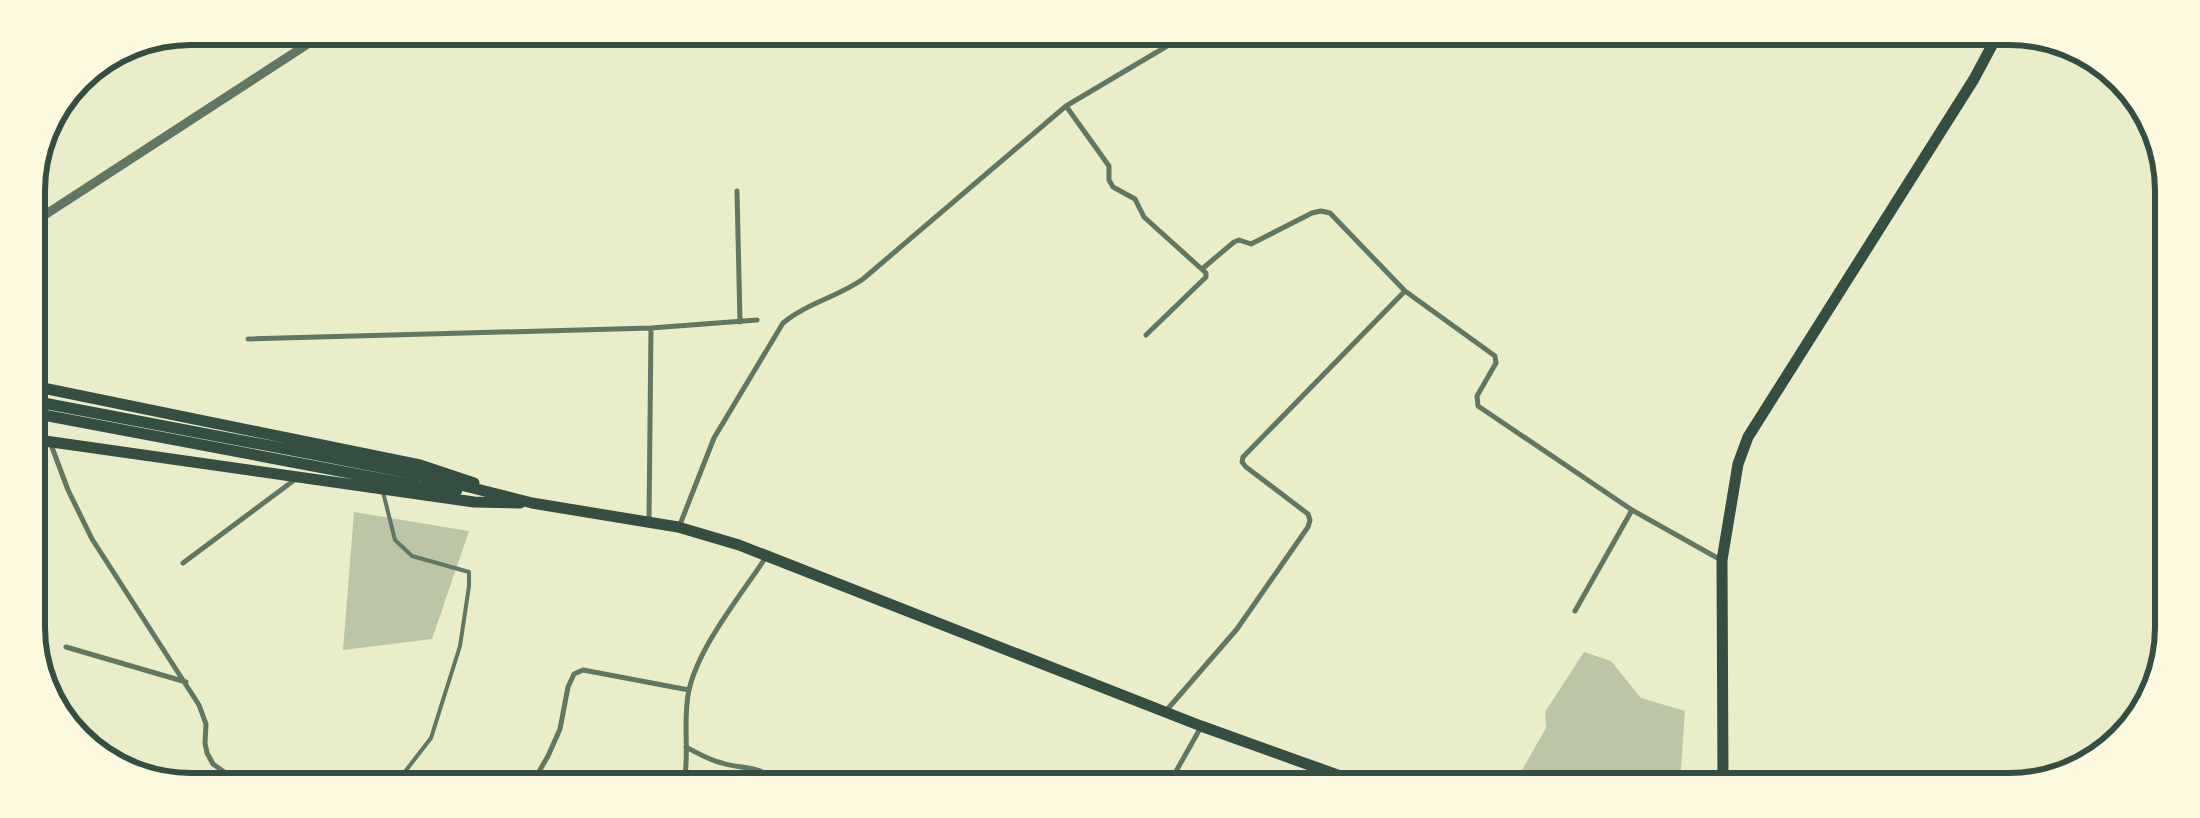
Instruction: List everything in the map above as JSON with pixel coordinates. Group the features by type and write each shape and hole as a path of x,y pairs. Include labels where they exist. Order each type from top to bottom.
{"main road":[{"path":"1723,773 1722,560 1738,464 1748,437 1974,79 1992,45"},
{"path":"45,388 420,465 460,476 504,496"},
{"path":"45,403 327,462 419,486 504,496 532,503 678,527 738,545 1326,773"},
{"path":"45,415 327,462"},
{"path":"45,441 474,502 532,503"}],"street":[{"path":"45,215 306,45"},
{"path":"678,527 714,438 783,323 794,313 848,290 1066,106 1169,45"},
{"path":"1066,106 1109,166 1109,180 1113,187 1134,199 1144,217 1206,273 1206,277 1146,335"},
{"path":"737,191 740,322"},
{"path":"1202,269 1234,242 1239,240 1251,244 1312,213 1321,211 1330,213 1405,291 1494,356 1496,363 1477,396 1478,406 1632,510 1722,560"},
{"path":"1165,712 1237,629 1308,527 1310,520 1308,514 1246,467 1242,462 1243,457 1405,291"},
{"path":"248,339 651,328 757,320"},
{"path":"649,522 651,328"},
{"path":"45,443 92,539 186,682 199,705 206,724 204,743 207,753 213,764 226,773"},
{"path":"183,563 298,477"},
{"path":"1575,611 1632,510"},
{"path":"685,773 686,747 684,718 689,690 698,661 766,556"},
{"path":"66,647 186,682"},
{"path":"538,773 548,756 560,729 568,687 574,674 583,670 689,690"},
{"path":"1175,773 1201,726"},
{"path":"686,747 722,764 754,768 766,773"}],"lane":[{"path":"383,488 395,540 412,556 468,572 469,586 460,646 431,738 405,773"}],"building":[{"path":"354,512 469,531 432,639 343,650"},
{"path":"1584,652 1611,661 1641,698 1685,711 1681,773 1521,773 1546,728 1545,712"}]}
